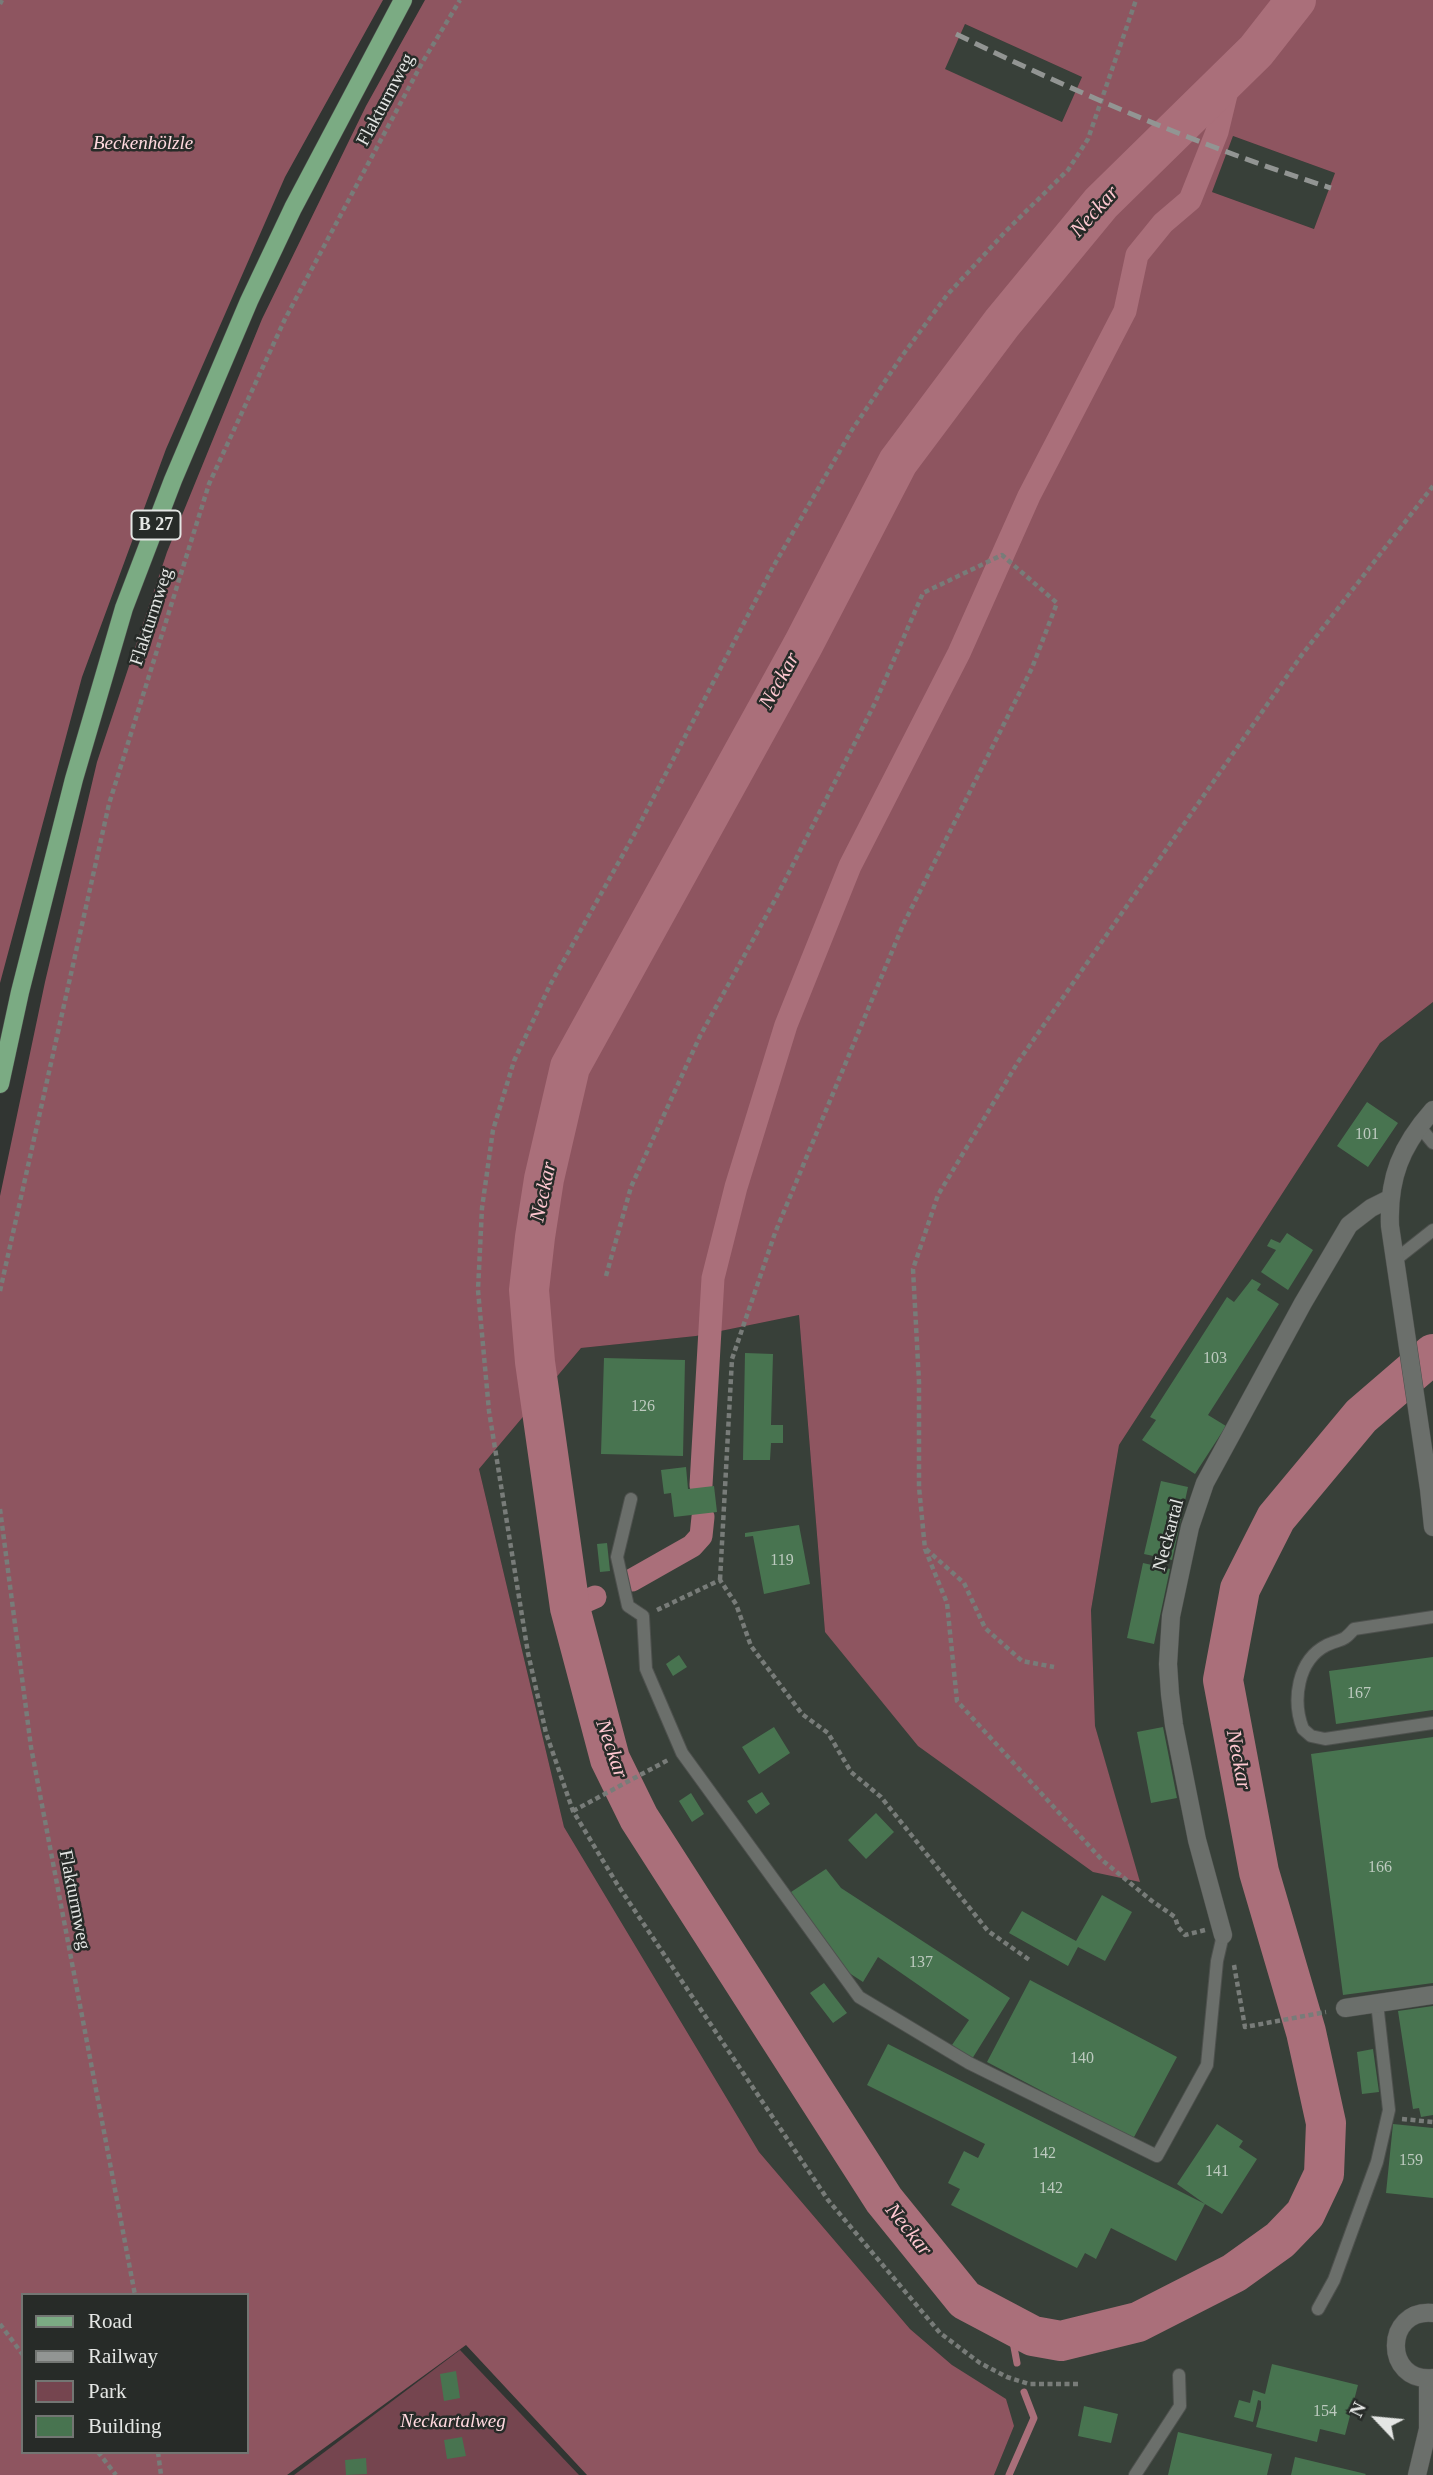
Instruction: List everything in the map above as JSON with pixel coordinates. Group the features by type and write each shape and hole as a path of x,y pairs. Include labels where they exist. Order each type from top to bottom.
{"main road":[{"name":"B 27","path":"0,1084 20,992 71,793 124,608 173,480 249,301 293,208 403,0"}],"street":[{"path":"1433,1110 1419,1126 1396,1170 1389,1199 1399,1292 1422,1444 1429,1465 1433,1527"},
{"name":"Neckartal","path":"1221,1930 1197,1840 1170,1695 1168,1664 1171,1616 1190,1527 1205,1483 1303,1303 1349,1226 1371,1208 1389,1199"},
{"path":"1345,2008 1433,1995"},
{"path":"1417,2475 1428,2429 1431,2378 1418,2377 1408,2372 1400,2364 1395,2343 1398,2332 1410,2318 1433,2313"}],"lane":[{"path":"1419,1126 1433,1143"},
{"path":"1395,1260 1433,1230"},
{"path":"631,1499 617,1557 628,1606 643,1616 646,1669 682,1753 859,1997 969,2063 1157,2156 1207,2064 1221,1930"},
{"path":"1433,1617 1354,1629 1345,1641 1326,1646 1304,1671 1298,1685 1297,1700 1303,1729 1311,1736 1325,1739 1433,1723"},
{"path":"1318,2309 1334,2280 1377,2162 1390,2110 1377,2003"},
{"path":"1135,2475 1180,2406 1179,2375"}],"path":[{"name":"Flakturmweg","path":"0,1291 109,804 209,484 285,318 422,62 460,0"},
{"path":"1078,2385 1029,2384 1007,2376 980,2363 940,2333 828,2200 617,1884 573,1811 546,1733 528,1653 489,1412 478,1290 482,1208 493,1130 514,1061 550,985 635,833 773,567 852,430 947,295 1068,170 1088,139 1136,0"},
{"path":"1345,2008 1245,2027 1237,1974 1221,1930 1185,1935 1178,1927 1175,1917 1102,1860 957,1701 947,1603 925,1549 919,1487 919,1382 913,1269 938,1195 1018,1062 1301,656 1433,486"},
{"path":"606,1276 631,1187 700,1036 776,898 875,703 923,593 1002,555 1057,603 1032,668 903,925 770,1246 732,1359 720,1580 736,1604 751,1646 802,1714 828,1733 851,1772 881,1797 988,1931 1031,1961"},
{"name":"Flakturmweg","path":"0,1509 31,1747 135,2293"},
{"path":"925,1549 964,1583 985,1628 1022,1661 1054,1667"},
{"path":"643,1616 720,1580"},
{"path":"573,1811 656,1766"},
{"path":"1388,2118 1433,2122"},
{"path":"0,2324 21,2352"},
{"path":"100,2454 116,2475"},
{"path":"158,2454 161,2475"}],"shaded area":[{"path":"965,24 1082,77 1062,122 944,69"},
{"path":"1233,136 1335,173 1314,229 1212,192"},
{"path":"1433,1002 1433,2475 994,2475 1014,2426 952,2365 910,2329 759,2152 564,1827 479,1469 581,1348 696,1336 799,1315 825,1632 1139,1881 1095,1727 1091,1610 1119,1445 1380,1043"}],"green space":[{"name":"Beckenhölzle","path":"0,0 383,0 285,177 166,449 82,677 0,983"},
{"path":"425,0 1433,0 1433,1002 1380,1043 1119,1445 1091,1610 1095,1726 1140,1882 1093,1872 918,1746 825,1632 799,1315 696,1336 581,1348 479,1469 564,1827 759,2152 910,2329 952,2365 1006,2399 1014,2426 994,2475 587,2475 466,2345 287,2475 0,2475 0,1196 45,982 97,762 167,552 262,319 366,106","holes":["965,24 1082,77 1062,122 945,69","1233,136 1335,173 1314,229 1212,192"]},
{"name":"Neckartalweg","path":"460,2350 579,2475 294,2475"}],"building":[{"path":"1367,1102 1398,1123 1368,1167 1337,1146"},
{"path":"1287,1233 1313,1250 1288,1290 1261,1272 1276,1250 1267,1246 1271,1239 1280,1243"},
{"path":"1252,1279 1261,1284 1257,1290 1279,1304 1208,1415 1226,1426 1195,1474 1142,1440 1156,1420 1150,1417 1227,1297 1234,1302"},
{"path":"745,1353 773,1354 771,1425 783,1425 783,1443 771,1443 770,1460 743,1460"},
{"path":"604,1358 685,1360 683,1456 601,1454"},
{"path":"686,1467 688,1489 714,1486 717,1512 674,1517 671,1493 664,1494 661,1470"},
{"path":"1161,1481 1188,1487 1172,1560 1144,1554"},
{"path":"799,1525 810,1584 764,1594 753,1536 745,1537 745,1533"},
{"path":"607,1543 610,1571 600,1572 597,1544"},
{"path":"1143,1563 1170,1569 1154,1644 1127,1638"},
{"path":"679,1655 687,1667 673,1676 666,1664"},
{"path":"1433,1657 1433,1710 1336,1724 1329,1671"},
{"path":"774,1727 790,1753 759,1774 742,1747"},
{"path":"1163,1727 1177,1798 1151,1803 1137,1732"},
{"path":"1433,1737 1433,1983 1343,1995 1311,1754"},
{"path":"762,1792 770,1804 756,1814 747,1801"},
{"path":"691,1793 704,1814 692,1822 679,1801"},
{"path":"876,1813 894,1832 866,1859 848,1840"},
{"path":"826,1869 841,1888 1010,1998 972,2059 952,2045 969,2020 878,1957 863,1982 843,1969 788,1894"},
{"path":"1102,1895 1132,1912 1105,1961 1078,1947 1068,1966 1009,1933 1022,1911 1076,1941"},
{"path":"1030,1980 1177,2057 1133,2139 987,2062"},
{"path":"824,1983 847,2013 833,2023 810,1993"},
{"path":"1433,2006 1433,2115 1421,2117 1419,2108 1413,2109 1398,2011"},
{"path":"888,2044 1205,2204 1176,2261 1111,2228 1096,2259 1085,2253 1077,2268 951,2205 960,2189 948,2183 964,2151 978,2158 985,2144 867,2085"},
{"path":"1373,2049 1379,2092 1362,2094 1357,2052"},
{"path":"1217,2124 1243,2141 1239,2147 1257,2159 1222,2214 1177,2184"},
{"path":"1393,2124 1433,2128 1433,2198 1386,2193"},
{"path":"1272,2364 1358,2385 1345,2435 1320,2429 1317,2442 1256,2427 1261,2408 1261,2401 1258,2400 1253,2422 1234,2417 1239,2400 1250,2403 1253,2390 1265,2394"},
{"path":"456,2371 460,2398 444,2401 440,2374"},
{"path":"1084,2406 1118,2414 1111,2443 1078,2436"},
{"path":"1178,2432 1272,2454 1267,2475 1168,2475"},
{"path":"462,2437 466,2456 447,2459 444,2440"},
{"path":"1295,2457 1366,2474 1291,2475"},
{"path":"366,2458 367,2474 346,2475 345,2460"}],"waterway":[{"name":"Neckar","path":"1296,0 1256,51 1101,203 1002,323 898,462 803,645 570,1067 544,1179 529,1290 535,1362 570,1608 610,1759 639,1818 884,2200 965,2300 1033,2336 1061,2341 1138,2322 1234,2273 1280,2240 1305,2214 1324,2174 1326,2123 1306,2032 1259,1872 1223,1680 1240,1589 1276,1518 1361,1416 1433,1354"},
{"path":"701,1485 713,1278 736,1187 786,1025 850,866 959,653 1029,496 1125,311 1137,255 1163,223 1190,200 1217,132 1230,78"},
{"path":"632,1580 692,1546 701,1536 703,1517"},
{"path":"570,1608 595,1597"},
{"path":"1010,2326 1017,2363"},
{"path":"1009,2475 1034,2418 1024,2392"}],"railway":[{"path":"956,34 1140,118 1331,188"}]}
